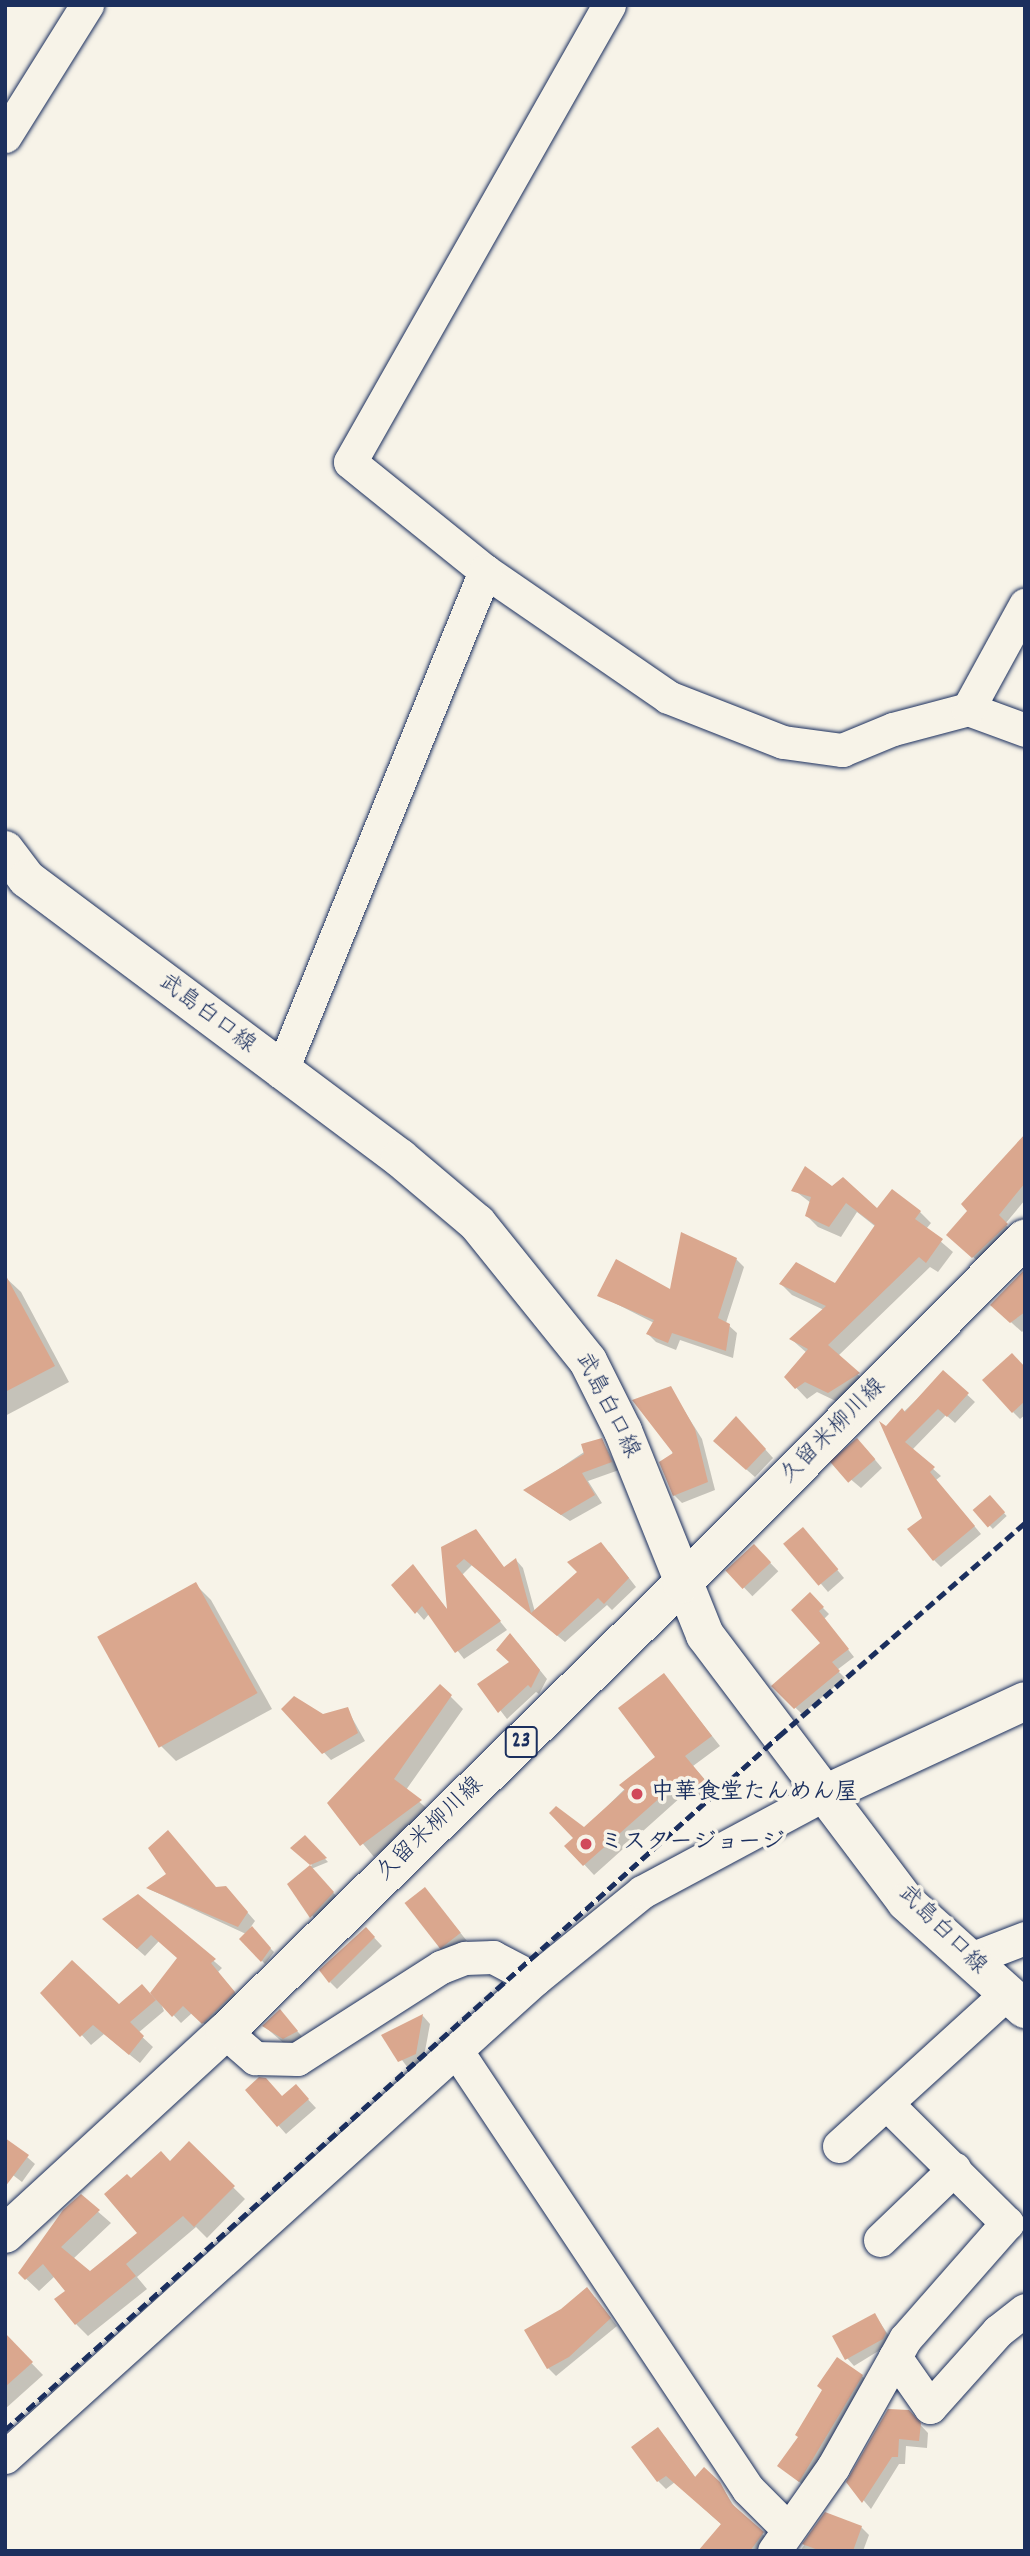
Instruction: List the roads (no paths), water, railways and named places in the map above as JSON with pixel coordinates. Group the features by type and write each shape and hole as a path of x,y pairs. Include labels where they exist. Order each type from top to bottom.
{"main road":[{"name":"武島白口線","path":"5,850 27,879 281,1072 400,1158 477,1223 588,1361 624,1430 682,1584 705,1635 789,1752 827,1793 906,1902 1016,2002"},
{"name":"久留米柳川線","path":"5,2234 225,2032 682,1584 1025,1238"},
{"path":"827,1793 1025,1701"}],"street":[{"path":"5,136 87,5"},
{"path":"609,5 350,462 485,571 668,697 783,742 842,750 893,729 968,709 1025,730"},
{"path":"281,1072 485,571"},
{"path":"968,709 1025,605"},
{"path":"5,2456 535,1979 642,1892 827,1793"},
{"path":"968,1960 1025,1938"},
{"path":"225,2032 255,2058 297,2059 441,1968 465,1958 493,1957 535,1979"},
{"path":"839,2146 1016,2002"},
{"path":"456,2050 781,2540 833,2467 905,2339 1007,2223 888,2105"},
{"path":"880,2240 954,2169"},
{"path":"895,2357 929,2407 998,2331 1025,2310"}],"railway":[{"path":"5,2430 779,1736 1025,1523"}],"place":[{"name":"中華食堂たんめん屋","path":"637,1794"},
{"name":"ミスタージョージ","path":"586,1844"}]}
